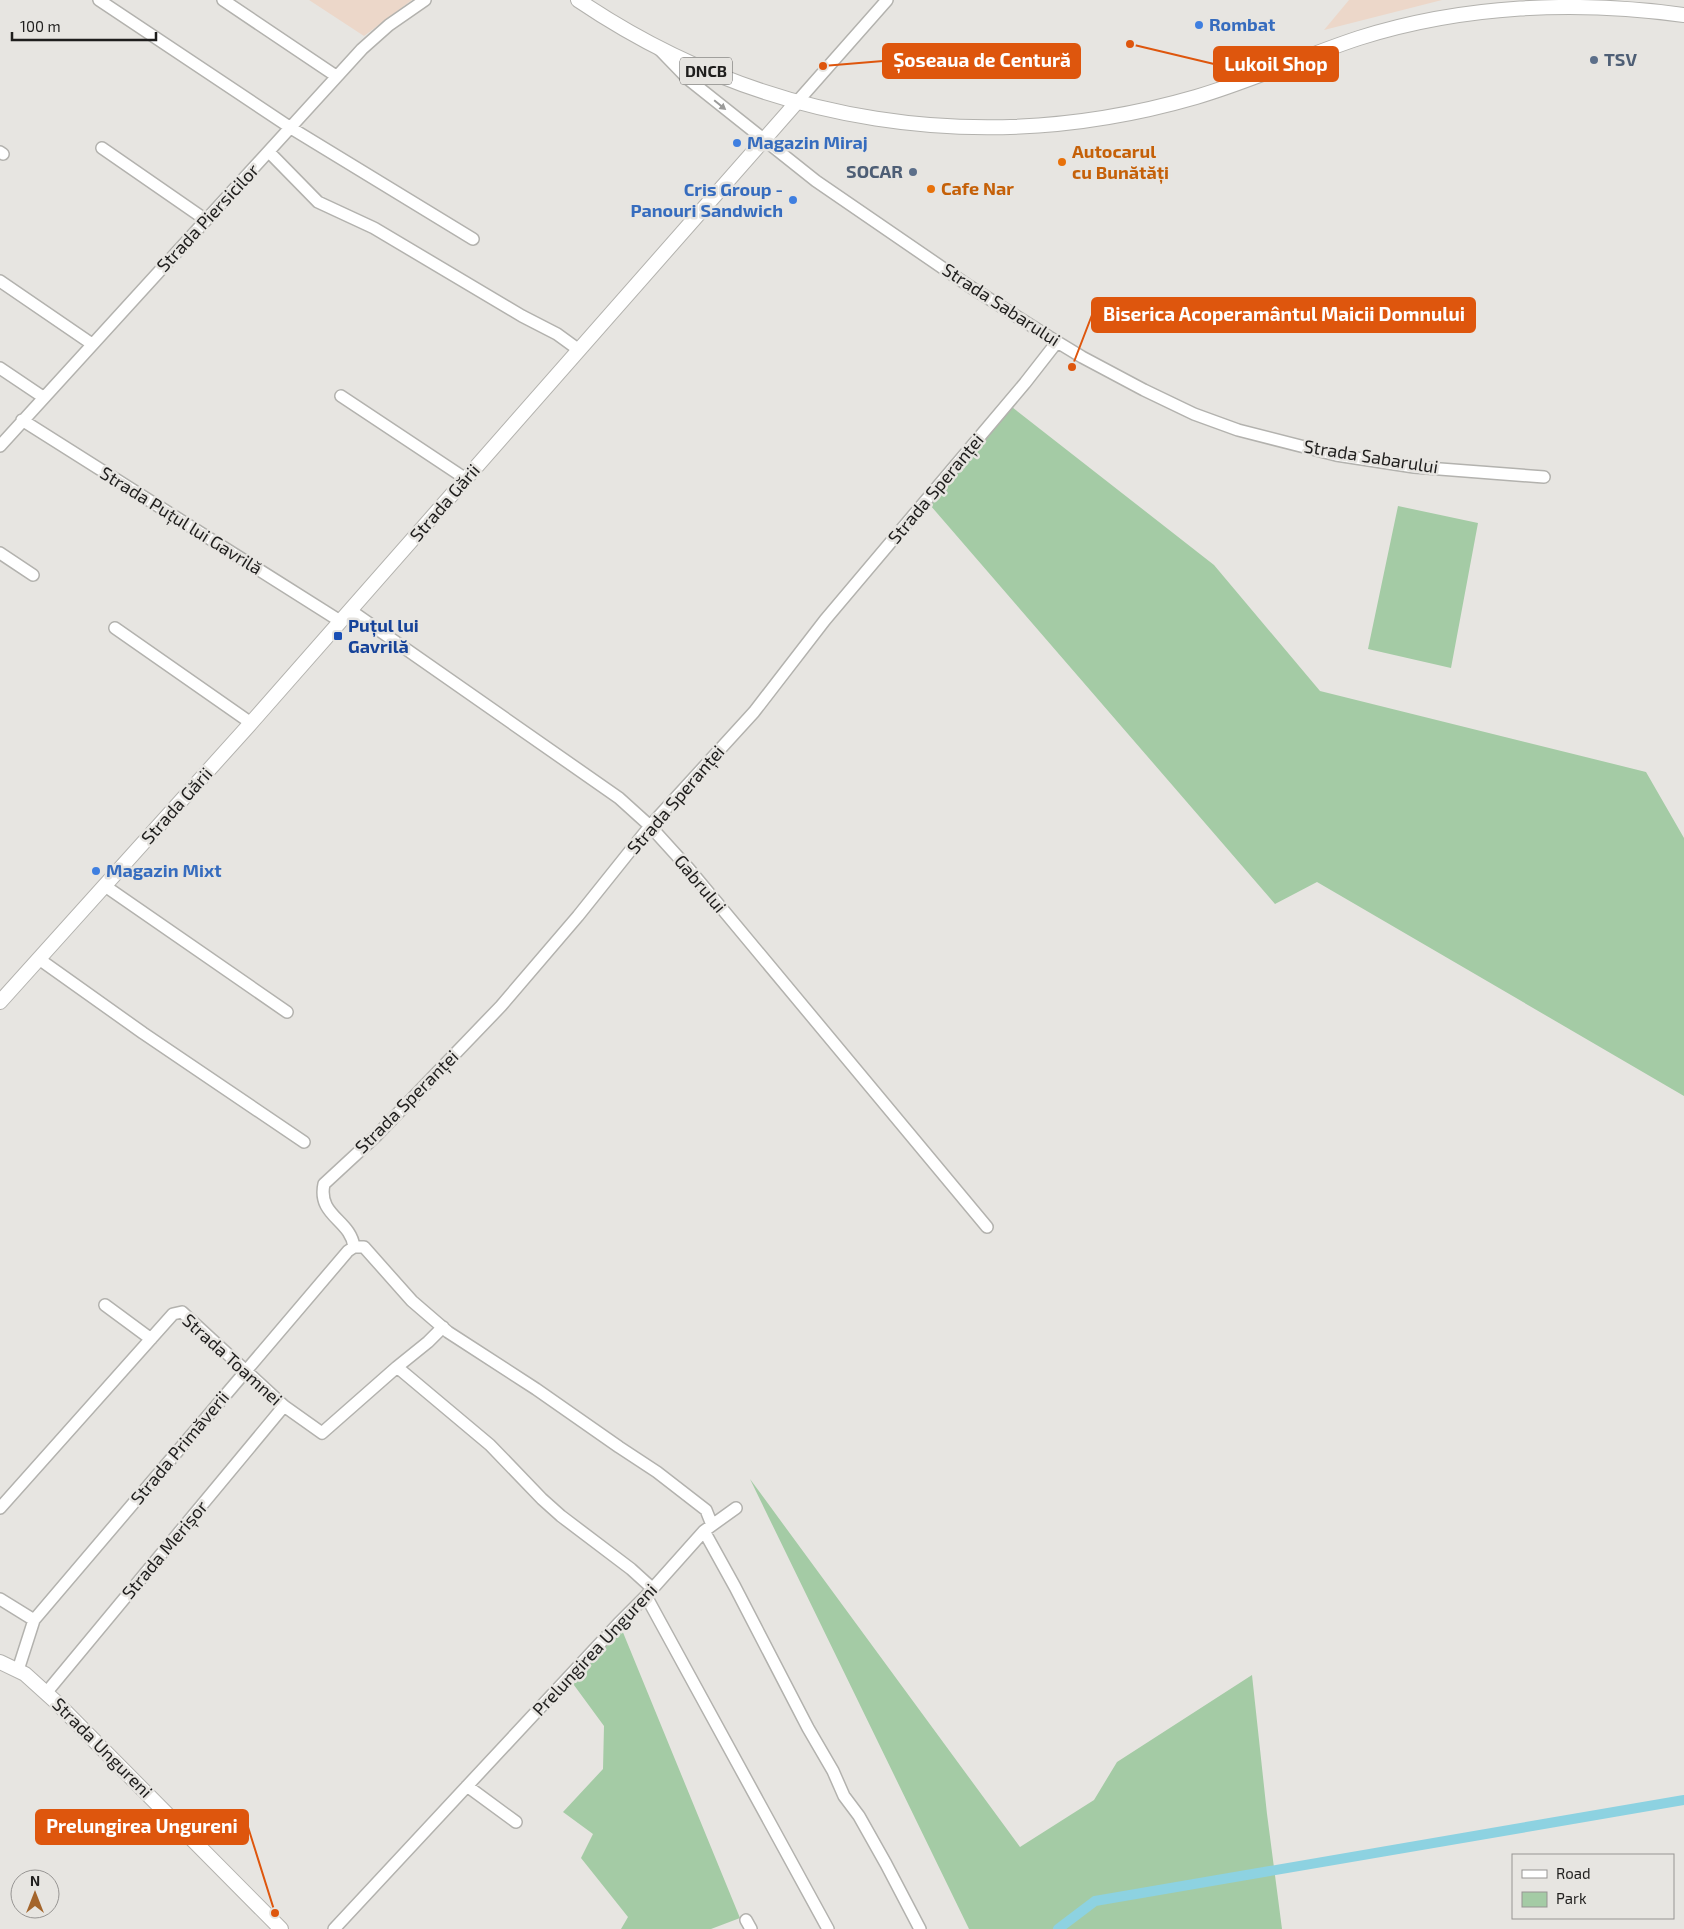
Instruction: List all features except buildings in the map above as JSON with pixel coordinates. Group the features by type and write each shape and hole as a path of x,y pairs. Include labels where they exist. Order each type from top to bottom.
{"main road":[{"name":"DNCB","path":"578,0 658,48 730,81 797,102 860,116 917,125 990,128 1067,124 1144,111 1198,97 1356,39 1393,28 1453,16 1511,8 1574,6 1624,8 1684,15"},
{"name":"Strada Gării","path":"0,1002 251,723 797,102"},
{"name":"Strada Ungureni","path":"0,1662 18,1670 46,1693 281,1929"}],"street":[{"path":"99,0 290,128 474,238"},
{"path":"223,0 336,76"},
{"name":"Strada Piersicilor","path":"0,446 336,76 376,35 425,0"},
{"name":"Strada Gării","path":"797,102 887,0"},
{"name":"Strada Sabarului","path":"658,48 688,79 816,181 969,286 1057,342 1113,374 1194,414 1254,435 1336,455 1383,463 1544,477"},
{"path":"102,148 206,220"},
{"path":"269,152 318,202 374,228 522,316 557,334 579,350"},
{"path":"0,281 92,344"},
{"name":"Strada Speranței","path":"920,1929 859,1816 844,1796 833,1771 808,1728 735,1587 708,1528 706,1510 657,1472 443,1327 412,1301 359,1246 327,1208 322,1195 324,1184 377,1134 502,1006 578,916 650,826 754,712 826,620 1025,383 1057,342"},
{"path":"0,368 44,397"},
{"path":"341,396 466,479"},
{"name":"Strada Puțul lui Gavrilă","path":"22,420 340,621"},
{"path":"0,553 33,575"},
{"name":"Gabrului","path":"350,610 619,798 650,826 689,869 987,1227"},
{"path":"115,628 251,723"},
{"path":"105,886 288,1012"},
{"path":"39,959 143,1033 304,1142"},
{"name":"Strada Primăverii","path":"18,1670 34,1620 348,1251 359,1246"},
{"path":"105,1304 151,1339"},
{"name":"Strada Toamnei","path":"0,1508 173,1314 182,1312 284,1406 322,1433 443,1327"},
{"path":"397,1366 490,1445 561,1516 631,1569 649,1593 828,1929"},
{"name":"Strada Merișor","path":"46,1693 284,1406"},
{"name":"Prelungirea Ungureni","path":"334,1929 708,1528 736,1508"},
{"path":"0,1599 34,1620"},
{"path":"467,1786 516,1822"}],"shaded area":[{"path":"309,0 412,0 364,36"},
{"path":"1349,0 1442,0 1324,30"}],"green space":[{"path":"1003,400 1214,565 1320,691 1646,772 1684,838 1684,1096 1317,882 1275,904 924,498"},
{"path":"1398,506 1478,523 1451,668 1368,649"},
{"path":"750,1479 1020,1847 1094,1800 1117,1762 1252,1675 1282,1929 969,1929"},
{"path":"622,1630 740,1918 711,1929 621,1929 628,1917 581,1858 593,1834 563,1812 603,1769 604,1726 571,1681"}],"waterway":[{"path":"1058,1929 1095,1901 1684,1800"}],"place":[{"name":"Rombat","path":"1199,25"},
{"name":"Lukoil Shop","path":"1130,44"},
{"name":"TSV","path":"1594,60"},
{"name":"Șoseaua de Centură","path":"823,66"},
{"name":"Magazin Miraj","path":"737,143"},
{"name":"Autocarul cu Bunătăți","path":"1062,162"},
{"name":"SOCAR","path":"913,172"},
{"name":"Cafe Nar","path":"931,189"},
{"name":"Cris Group - Panouri Sandwich","path":"793,200"},
{"name":"Biserica Acoperamântul Maicii Domnului","path":"1072,367"},
{"name":"Puțul lui Gavrilă","path":"338,636"},
{"name":"Magazin Mixt","path":"96,871"},
{"name":"Prelungirea Ungureni","path":"275,1913"}]}
